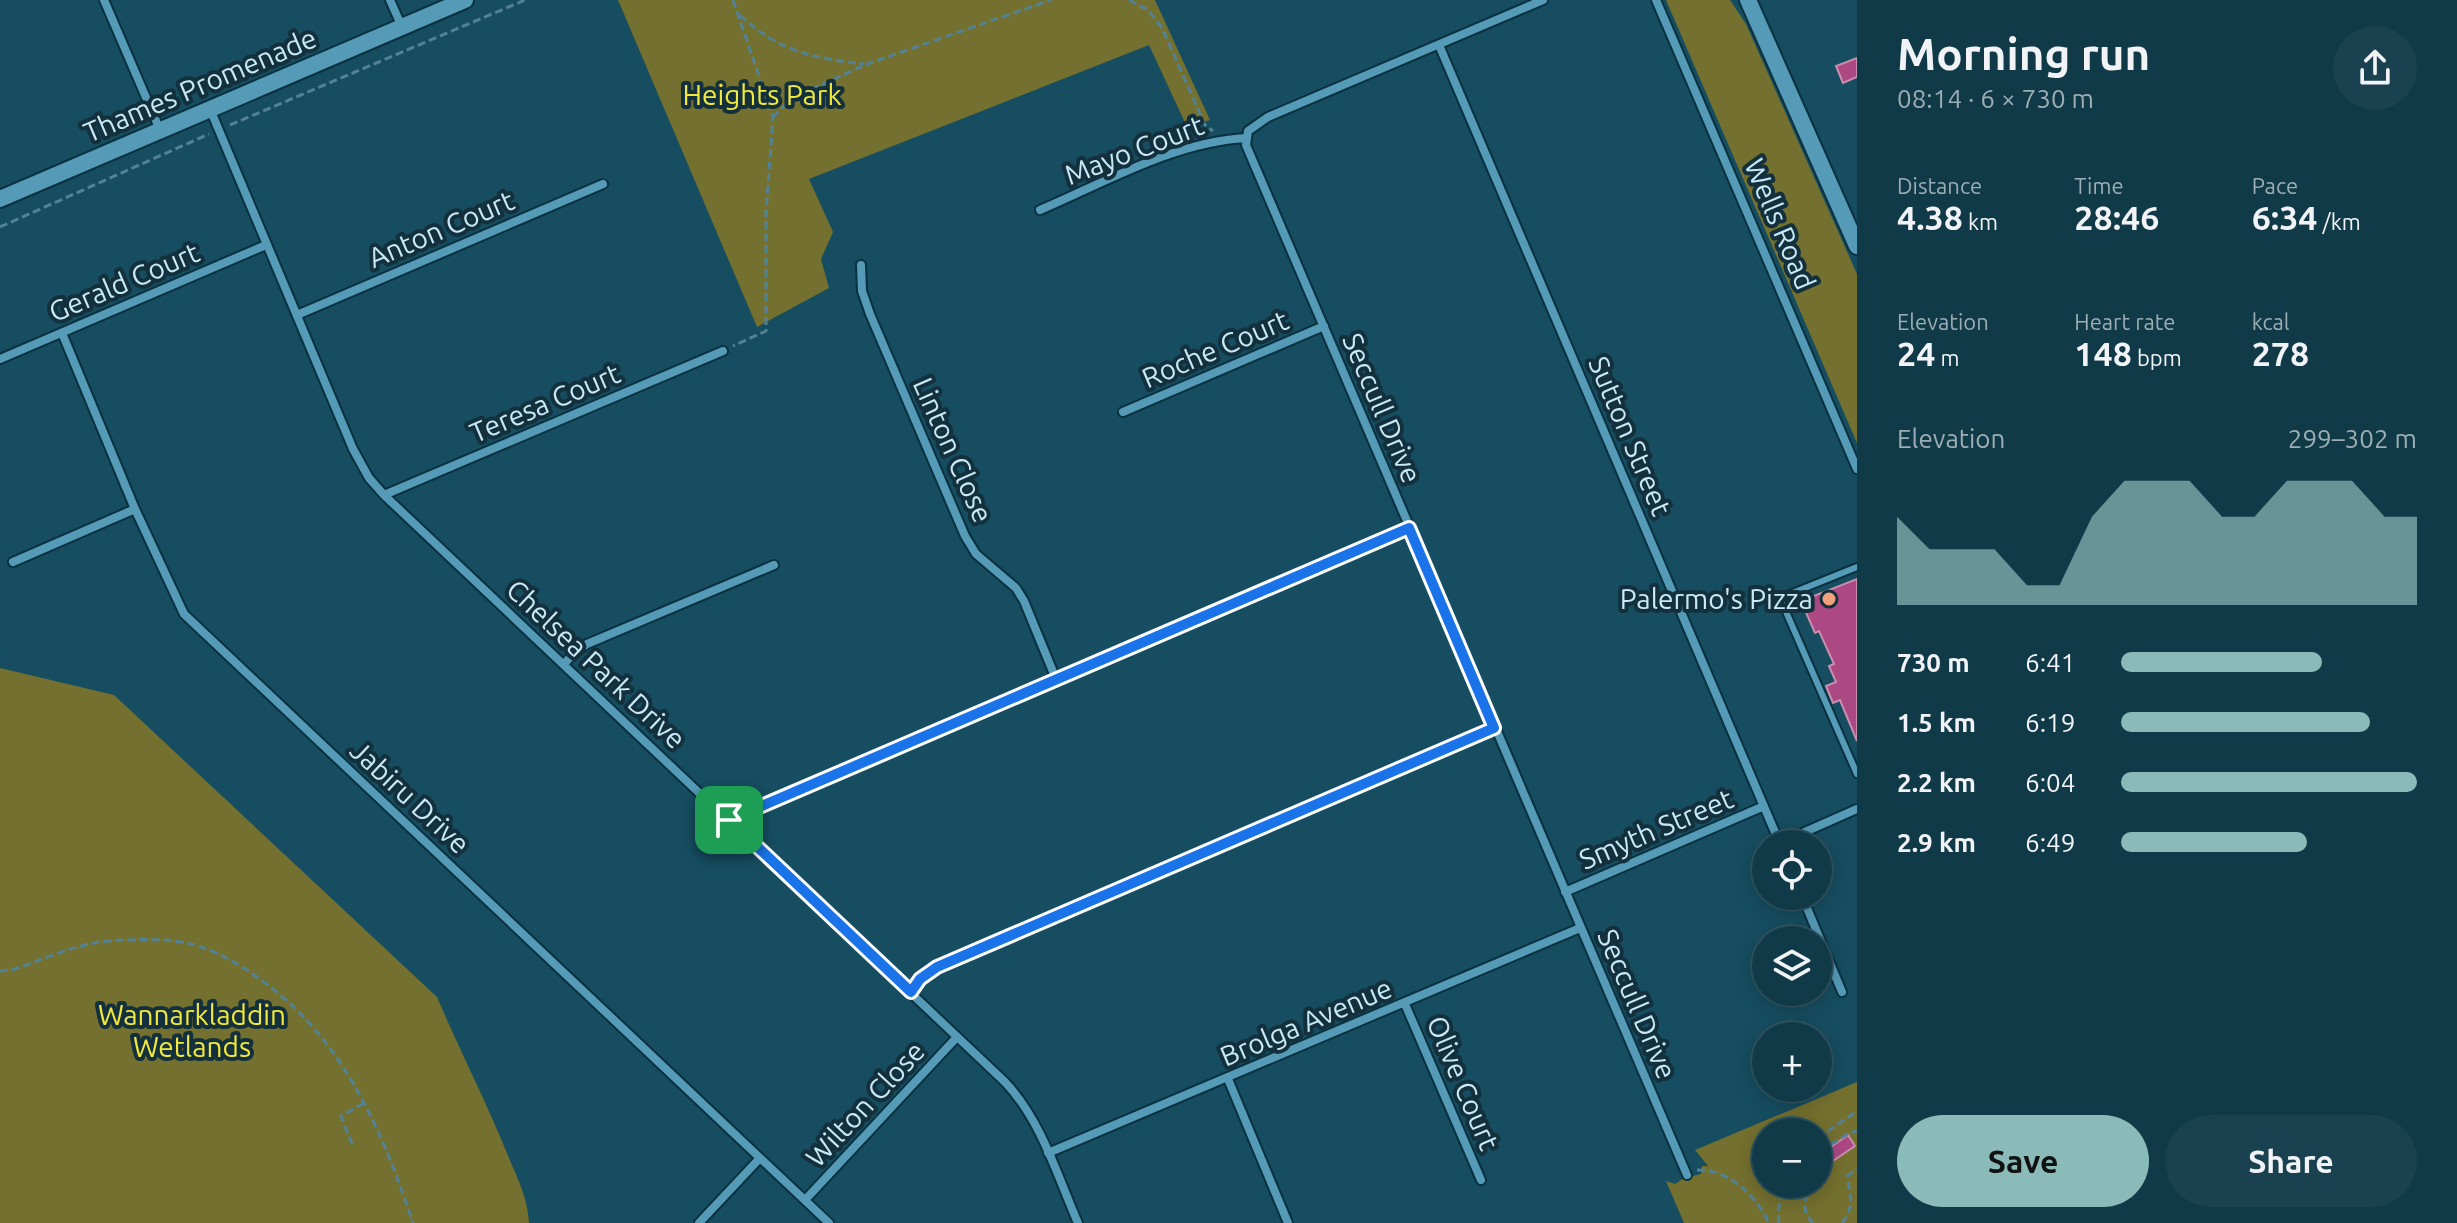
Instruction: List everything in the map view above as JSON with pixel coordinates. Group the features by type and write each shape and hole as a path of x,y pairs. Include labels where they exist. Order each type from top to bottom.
{"main road":[{"name":"Thames Promenade","path":"0,199 465,0"},
{"path":"1748,0 1857,246"}],"street":[{"path":"104,0 160,130"},
{"path":"390,0 402,27"},
{"path":"1246,138 1256,123 1268,117 1543,0"},
{"name":"Wells Road","path":"1656,0 1857,469"},
{"name":"Sutton Street","path":"1439,45 1774,830"},
{"name":"Chelsea Park Drive","path":"209,108 353,449 369,478 1022,1100 1078,1223"},
{"name":"Mayo Court","path":"1040,210 1202,143 1246,138"},
{"name":"Seccull Drive","path":"1246,138 1246,145 1687,1175"},
{"name":"Anton Court","path":"297,315 603,184"},
{"name":"Gerald Court","path":"0,359 266,245"},
{"name":"Linton Close","path":"861,265 862,291 870,314 965,536 976,554 1016,588 1056,679"},
{"name":"Roche Court","path":"1123,412 1324,326"},
{"name":"Jabiru Drive","path":"62,333 135,509 184,614 829,1223"},
{"name":"Teresa Court","path":"384,495 723,351"},
{"path":"13,562 135,509"},
{"path":"729,820 1409,528"},
{"path":"564,664 587,644 774,565"},
{"path":"911,992 920,979 937,967 1494,728"},
{"name":"Smyth Street","path":"1565,892 1764,806"},
{"path":"1809,830 1857,809"},
{"path":"1808,910 1842,992"},
{"name":"Brolga Avenue","path":"1048,1153 1580,928"},
{"name":"Olive Court","path":"1405,1004 1481,1180"},
{"name":"Wilton Close","path":"805,1200 957,1037"},
{"path":"1228,1079 1288,1223"},
{"path":"699,1223 760,1158"}],"lane":[{"path":"1857,567 1780,598 1857,774"}],"path":[{"path":"0,227 218,130 525,0"},
{"path":"723,351 766,331 766,213 773,117 733,0"},
{"path":"773,117 792,98 867,64 1051,0"},
{"path":"1129,0 1148,10 1162,28 1205,125 1223,139"},
{"path":"737,12 758,32 793,51 827,60 867,64"},
{"path":"0,971 106,941 193,944 236,961 281,995 336,1054 364,1103 395,1169 413,1223"},
{"path":"351,1142 341,1116 364,1103"},
{"path":"1832,1128 1857,1111"},
{"path":"1832,1142 1857,1131"},
{"path":"1842,1223 1850,1214 1852,1205 1848,1175 1857,1169"},
{"path":"1687,1175 1697,1170 1709,1170 1732,1180 1747,1190 1769,1223"},
{"path":"1779,1223 1780,1198"},
{"path":"1807,1198 1805,1215 1813,1223"}],"green space":[{"name":"Heights Park","path":"618,0 1155,0 1210,120 1187,127 1149,45 809,179 833,232 821,259 829,288 757,327"},
{"path":"1666,0 1730,0 1746,24 1857,274 1857,443"},
{"name":"Wannarkladdin Wetlands","path":"0,668 114,695 437,997 519,1182 529,1223 0,1223"},
{"path":"1857,1082 1857,1223 1684,1223 1666,1181 1675,1184 1701,1174 1702,1166 1708,1166 1695,1150 1752,1126 1752,1198 1832,1198 1832,1118 1771,1118 1809,1102 1832,1102 1832,1092"}],"building":[{"path":"1857,58 1857,77 1843,83 1836,66"},
{"path":"1857,579 1857,741 1840,700 1833,703 1826,686 1836,682 1829,666 1834,664 1819,631 1815,633 1801,601"},
{"path":"1848,1135 1855,1146 1832,1162 1832,1146"}],"place":[{"name":"Palermo's Pizza","path":"1829,599"}],"route":[{"path":"1409,528 1494,728 937,967 920,979 911,992 729,820 1409,528"}]}
